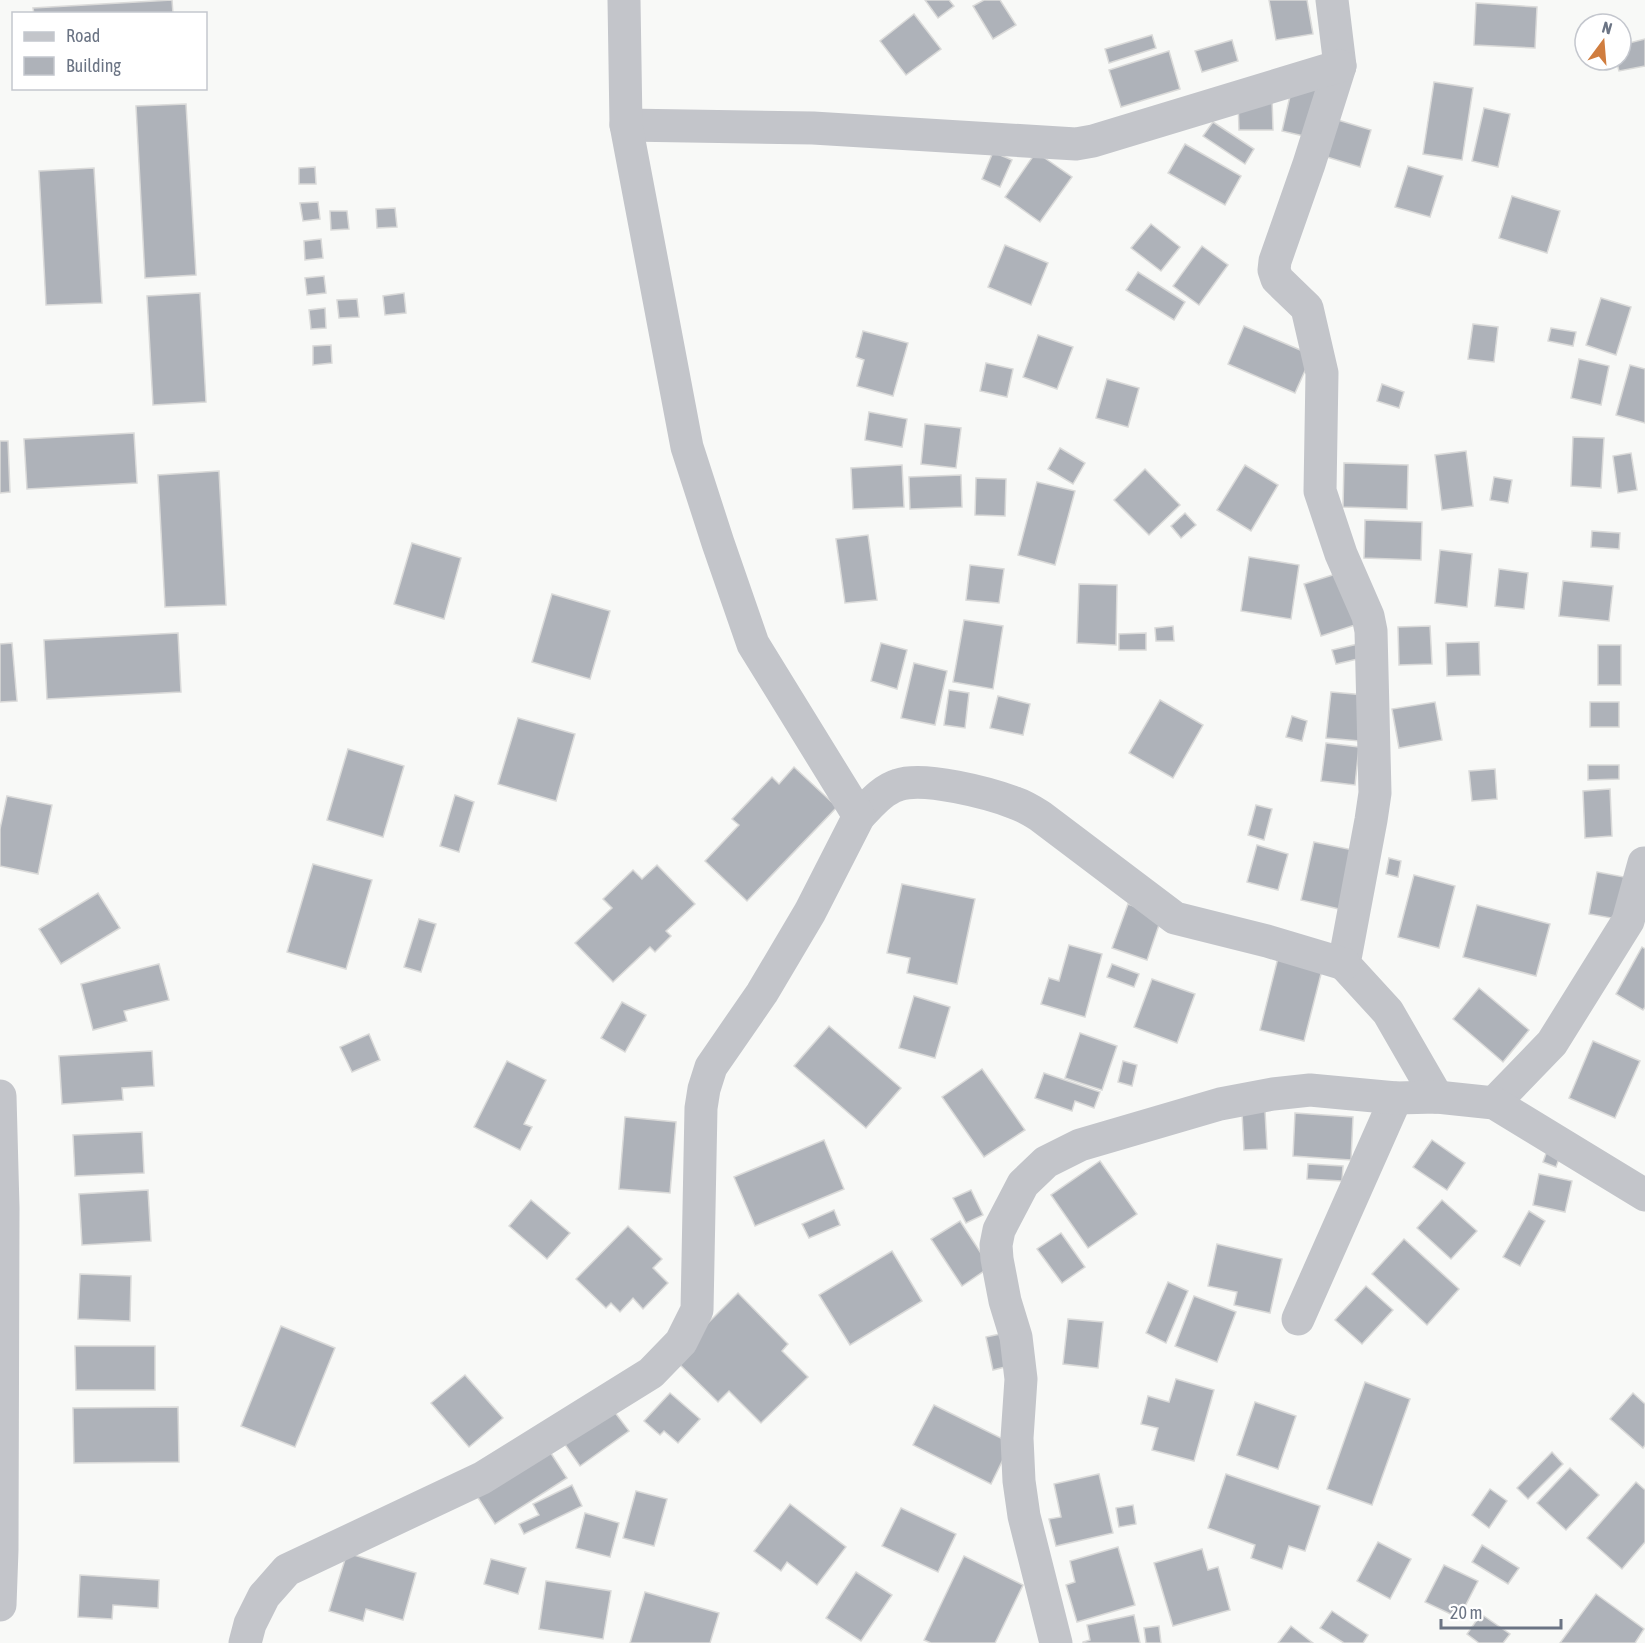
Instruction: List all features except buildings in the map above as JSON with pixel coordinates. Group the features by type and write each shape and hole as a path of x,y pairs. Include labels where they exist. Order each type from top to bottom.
{"street":[{"path":"624,0 626,125 687,447 753,644 859,816"},
{"path":"1332,0 1340,66 1275,261 1274,270 1277,279 1307,308 1322,373 1320,491 1341,554 1368,616 1371,631 1375,793 1344,964"},
{"path":"626,125 813,128 1076,144 1093,141 1340,66"},
{"path":"245,1643 250,1624 264,1596 287,1570 482,1478 651,1373 681,1342 697,1310 701,1108 711,1066 762,993 810,912 859,816 883,792 900,784 921,782 971,789 1017,803 1040,816 1175,918 1267,941 1344,964 1388,1012 1437,1097"},
{"path":"1494,1103 1552,1043 1628,921 1645,863"},
{"path":"1056,1643 1024,1516 1019,1481 1017,1438 1021,1379 1016,1337 1005,1301 996,1245 999,1230 1023,1184 1046,1162 1080,1145 1220,1104 1310,1090 1396,1098 1437,1097 1494,1103 1645,1195"},
{"path":"0,1096 3,1231 3,1538 0,1605"},
{"path":"1298,1319 1396,1098"}]}
